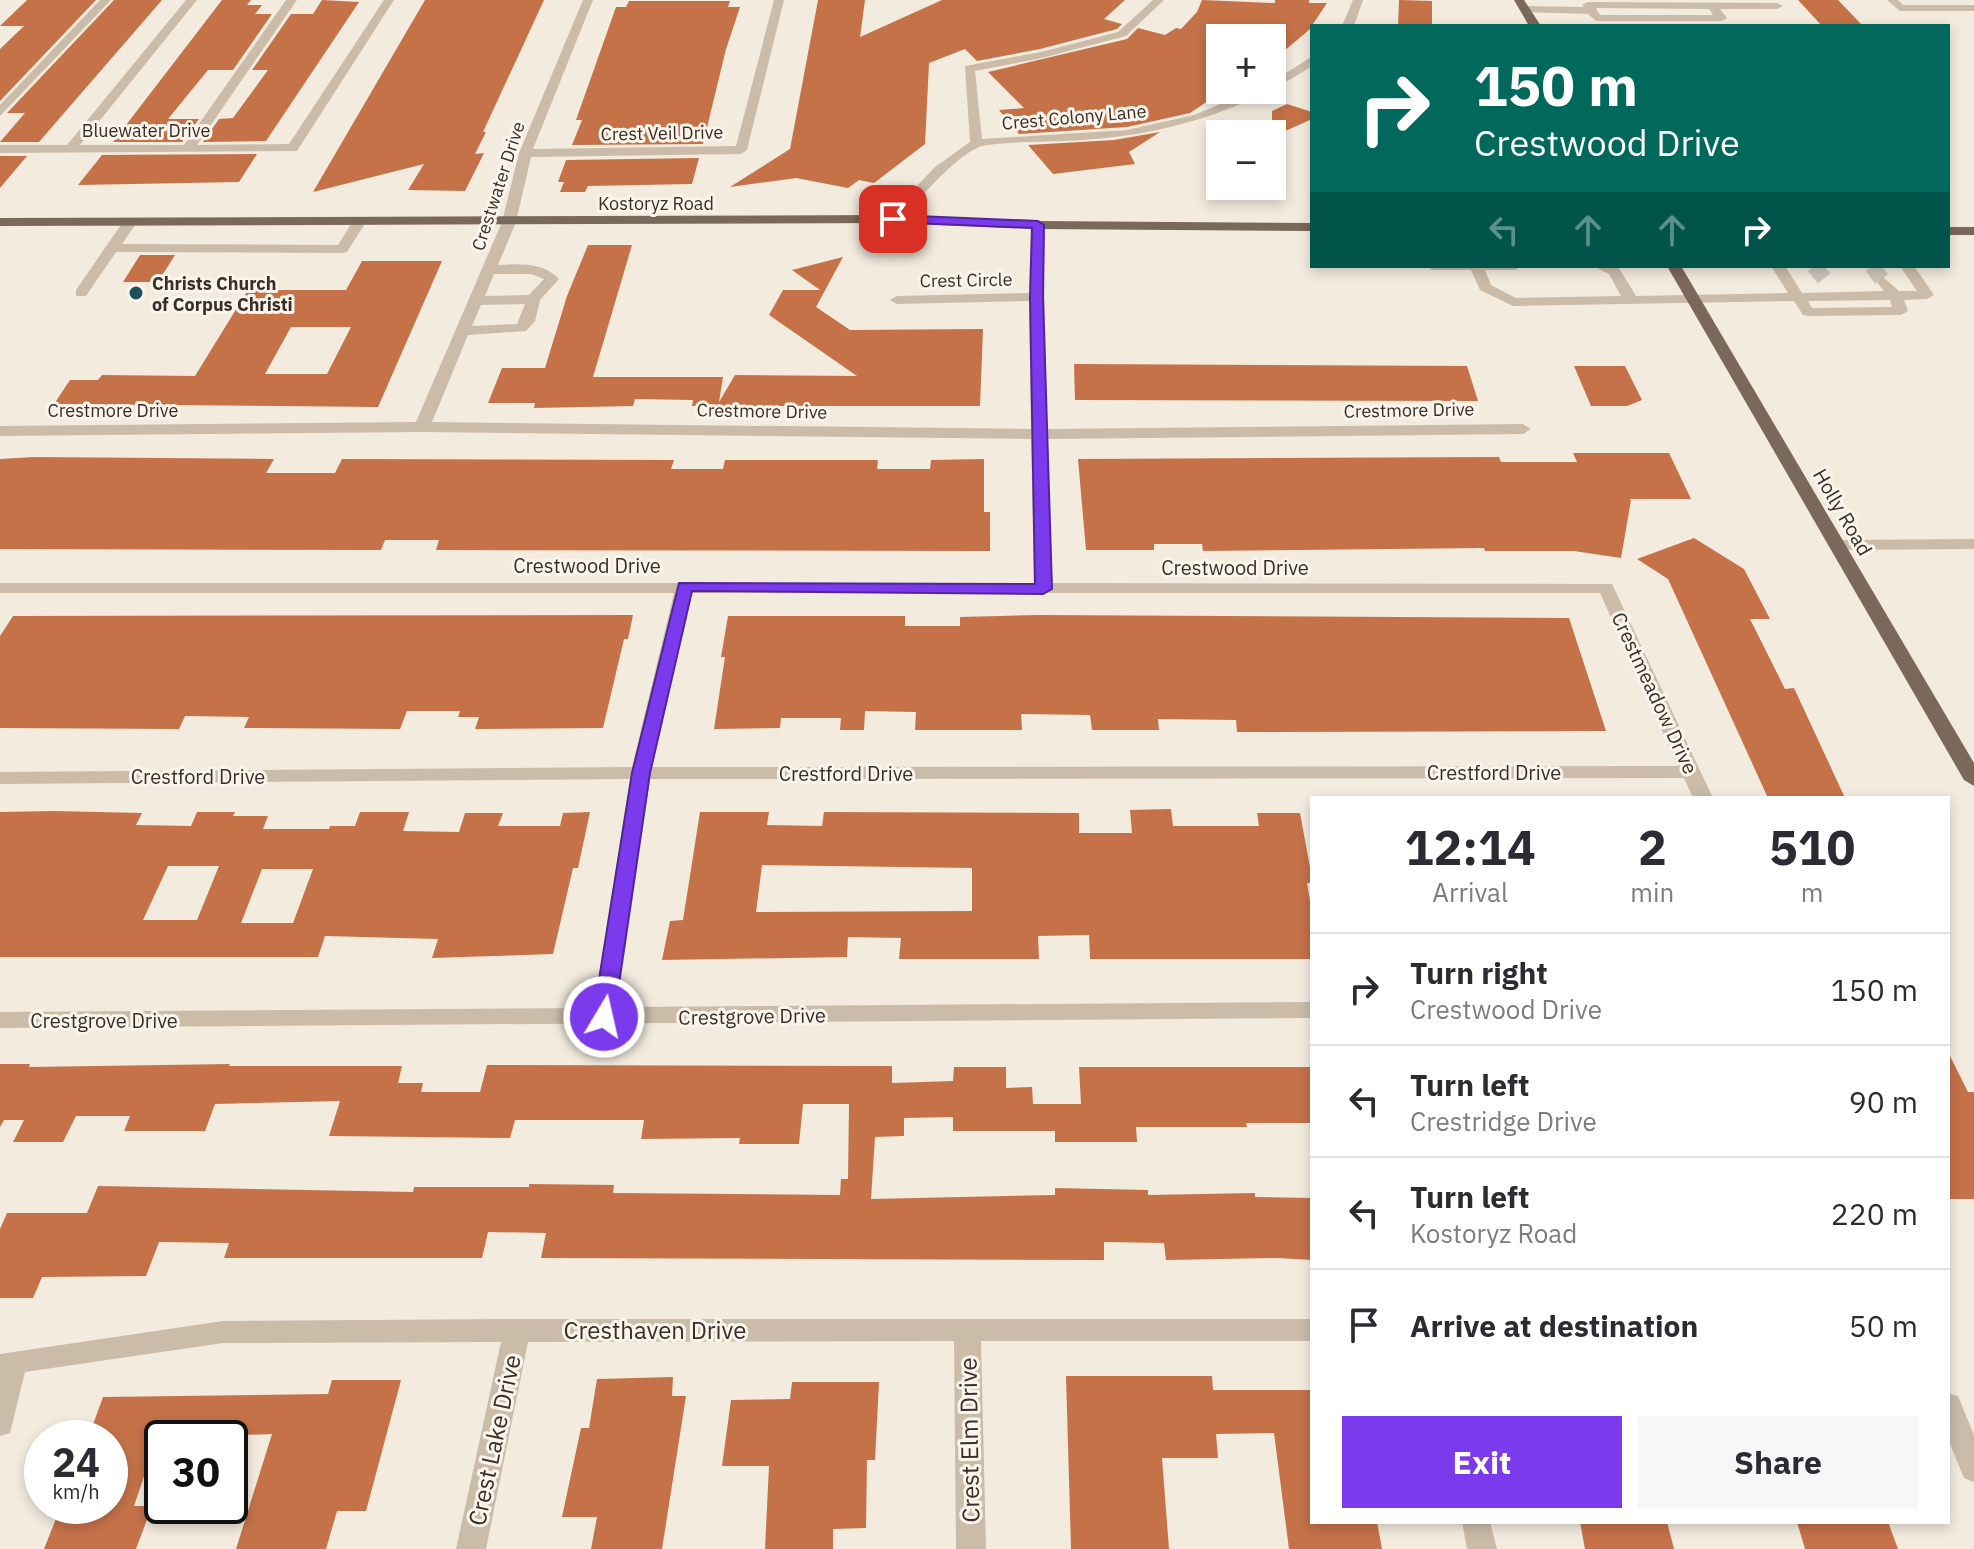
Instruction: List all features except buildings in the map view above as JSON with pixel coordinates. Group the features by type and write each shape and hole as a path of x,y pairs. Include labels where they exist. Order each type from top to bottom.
{"main road":[{"path":"1522,5 1534,24"},
{"name":"Kostoryz Road","path":"0,222 893,219 1038,225 1310,227"},
{"path":"1950,231 1974,231"},
{"name":"Holly Road","path":"1671,272 1693,299 1974,780"}],"street":[{"path":"0,112 106,0"},
{"path":"70,149 192,0"},
{"path":"188,148 292,0"},
{"name":"Bluewater Drive","path":"0,149 293,148 389,0"},
{"name":"Crestwater Drive","path":"422,427 509,222 525,153 588,0"},
{"name":"Crest Veil Drive","path":"525,153 741,150 779,0"},
{"path":"893,219 940,170 976,143 969,69 1042,55 1122,34 1159,0"},
{"path":"1349,24 1358,0"},
{"path":"1896,4 1974,8"},
{"path":"1522,5 1596,18 1724,22"},
{"path":"1596,18 1588,5 1777,6"},
{"path":"1712,6 1724,22"},
{"path":"1286,78 1310,62"},
{"name":"Crest Colony Lane","path":"976,143 1127,134 1198,118 1231,104"},
{"path":"81,293 130,222"},
{"path":"112,248 342,249 359,222"},
{"path":"1038,225 1036,297 1043,589"},
{"path":"1477,268 1485,287 1513,302 1927,295 1908,268"},
{"path":"1606,268 1614,271 1631,300"},
{"path":"1779,268 1808,312 1901,311 1895,295 1883,281"},
{"path":"463,331 521,328 528,321 533,299 552,279 546,273 535,270 489,270"},
{"path":"1826,281 1836,296"},
{"name":"Crest Circle","path":"897,300 1036,297"},
{"path":"476,301 533,299"},
{"name":"Crestmore Drive","path":"0,431 422,427 1040,434 1523,429"},
{"path":"1836,545 1974,544"},
{"path":"604,1017 641,773 685,586"},
{"name":"Crestwood Drive","path":"0,588 1606,588"},
{"name":"Crestmeadow Drive","path":"1606,588 1702,796"},
{"name":"Crestford Drive","path":"0,778 641,773 1692,772"},
{"name":"Crestgrove Drive","path":"0,1020 1310,1010"},
{"name":"Crest Lake Drive","path":"471,1549 517,1330"},
{"name":"Crest Elm Drive","path":"967,1330 971,1549"},
{"name":"Cresthaven Drive","path":"7,1364 223,1332 1310,1330"},
{"path":"0,1425 7,1364"},
{"path":"1950,1409 1974,1470"},
{"path":"1476,1524 1482,1549"}],"tunnel":[{"path":"1816,268 1826,281"},
{"path":"1873,268 1883,281"}],"place":[{"name":"Christs Church of Corpus Christi","path":"136,293"}],"route":[{"path":"604,1017 641,773 685,586 1043,589 1036,297 1038,225 893,219"}]}
